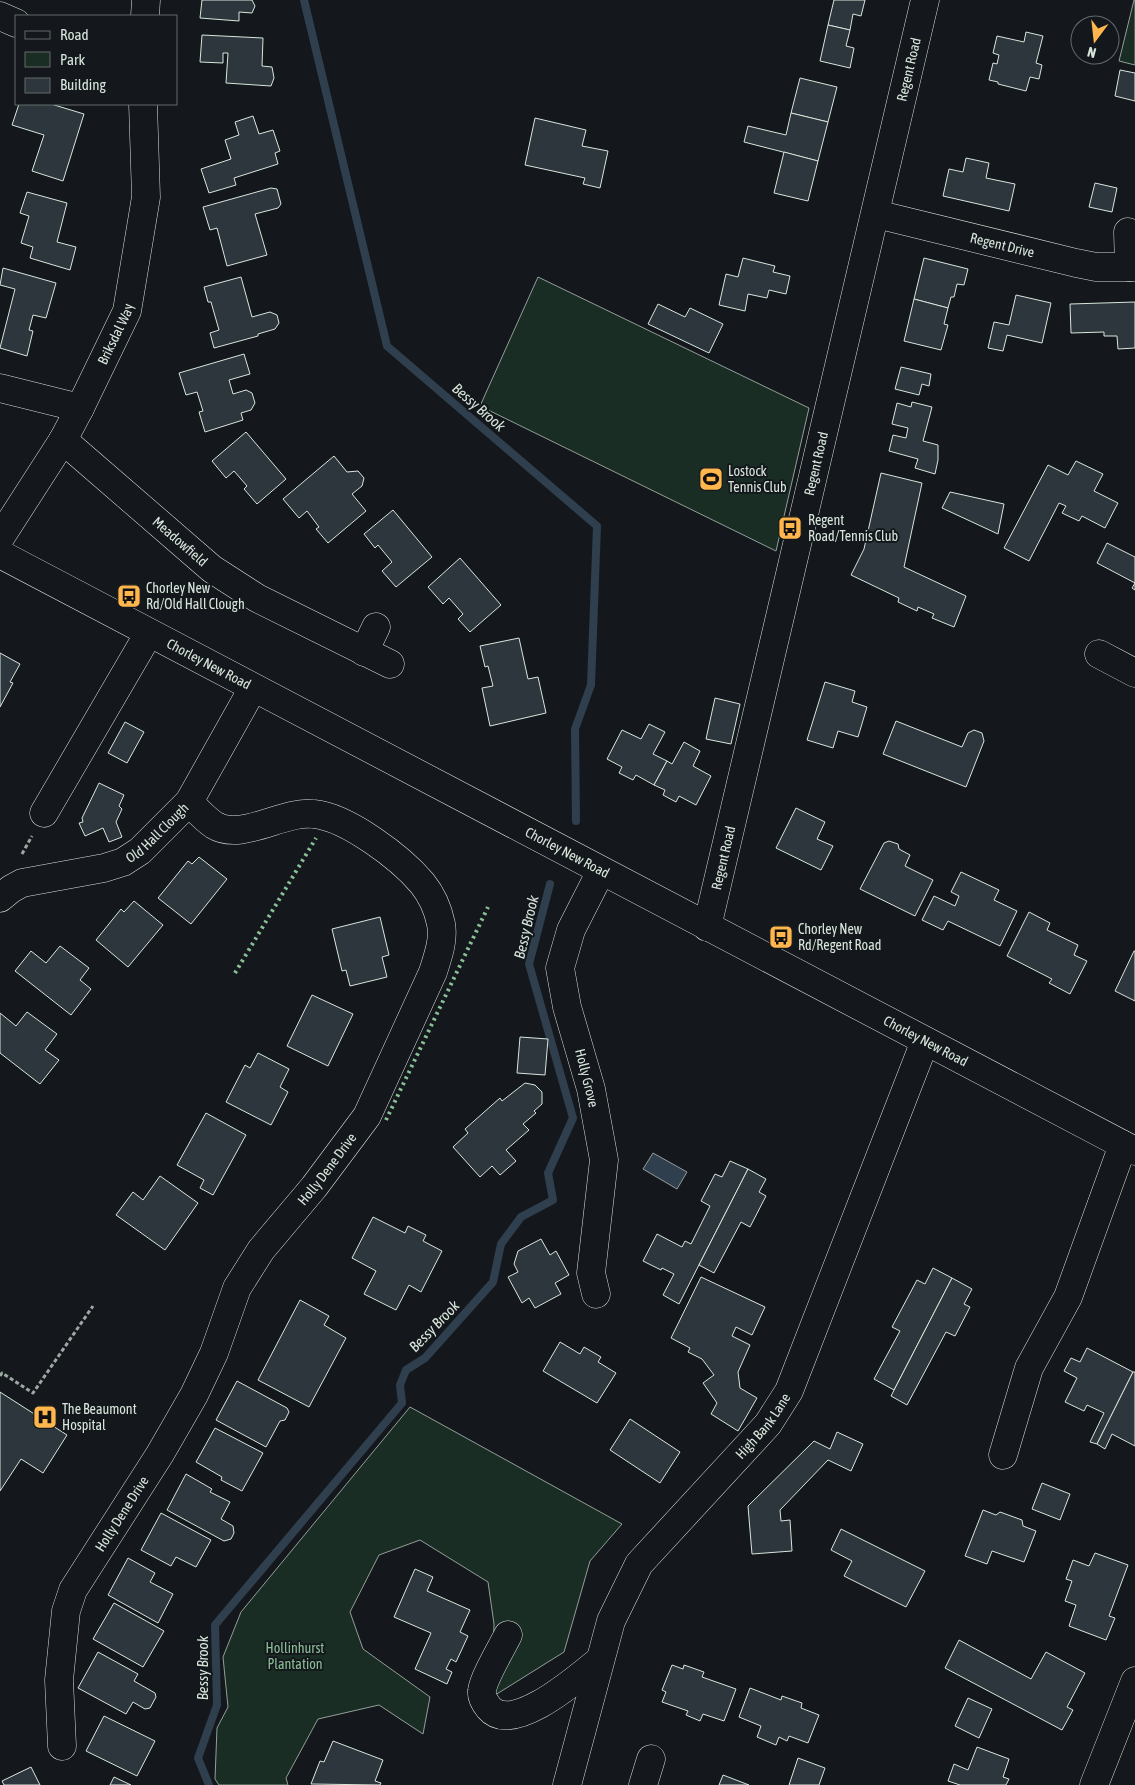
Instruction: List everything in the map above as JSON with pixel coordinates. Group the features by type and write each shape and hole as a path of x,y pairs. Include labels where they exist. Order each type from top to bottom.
{"main road":[{"path":"145,15 146,0"},
{"name":"Regent Road","path":"707,927 925,0"},
{"path":"0,16 15,23"},
{"name":"Briksdal Way","path":"0,538 63,440 127,311 146,197 143,105"},
{"name":"Regent Drive","path":"876,214 1076,264 1096,267 1132,267 1128,232"},
{"path":"0,388 80,408"},
{"name":"Meadowfield","path":"63,440 212,569 258,598 390,664"},
{"name":"Chorley New Road","path":"0,554 1129,1148"},
{"path":"364,652 376,627"},
{"path":"44,813 148,633"},
{"path":"1099,654 1135,673"},
{"name":"Old Hall Clough","path":"0,898 11,889 11,881 104,868 123,862 140,851 189,802 253,688"},
{"name":"Holly Dene Drive","path":"62,1746 59,1680 66,1611 73,1590 160,1454 194,1395 214,1353 237,1288 261,1250 314,1187 367,1116 433,972 441,947 442,926 438,912 422,883 398,859 350,826 332,818 314,814 295,814 242,829 224,830 214,825 189,802"},
{"name":"Holly Grove","path":"597,1299 591,1273 604,1160 591,1089 567,1007 560,968 571,930 601,871"},
{"name":"High Bank Lane","path":"567,1785 611,1621 638,1564 768,1424 789,1391 925,1041"},
{"path":"1003,1455 1029,1368 1068,1297 1129,1148"},
{"path":"508,1635 482,1690 484,1701 488,1707 492,1712 502,1716 514,1715 537,1706 600,1660"},
{"path":"1094,1785 1135,1681"},
{"path":"643,1785 651,1759"}],"path":[{"path":"0,1376 2,1373 33,1393 93,1306"}],"green space":[{"path":"1135,0 1135,65 1120,61"},
{"name":"Lostock Tennis Club","path":"538,277 809,408 776,551 480,406"},
{"name":"Hollinhurst Plantation","path":"410,1407 622,1524 590,1561 564,1652 492,1697 494,1624 488,1582 420,1540 379,1555 350,1612 363,1649 430,1697 423,1734 379,1705 318,1719 286,1778 288,1785 219,1785 215,1779 217,1728 228,1707 223,1657 241,1612"}],"water":[{"path":"653,1153 687,1172 677,1189 643,1169"}],"building":[{"path":"202,0 252,0 255,6 252,13 239,12 239,21 200,18"},
{"path":"834,0 865,0 861,16 853,14 850,30 828,25"},
{"path":"828,25 850,30 846,46 854,48 850,68 820,61"},
{"path":"1026,32 1043,36 1036,63 1042,65 1039,79 1030,77 1026,91 989,80 993,63 997,64 999,55 993,53 997,36 1024,42"},
{"path":"202,35 263,38 262,66 272,67 274,78 271,86 226,83 228,53 223,53 223,63 200,62"},
{"path":"1120,70 1135,73 1135,101 1115,96"},
{"path":"800,78 837,87 828,122 791,113"},
{"path":"19,105 54,105 84,114 63,181 32,171 44,135 12,125"},
{"path":"791,113 828,122 818,161 744,142 748,126 786,135"},
{"path":"253,116 259,134 273,130 280,151 275,153 278,164 234,178 236,185 209,193 201,169 231,159 225,140 239,135 235,122"},
{"path":"535,118 586,130 582,146 608,151 600,188 583,184 585,178 525,165"},
{"path":"784,152 818,161 808,201 774,193"},
{"path":"966,158 989,163 986,178 1015,184 1009,211 943,196 949,169 963,172"},
{"path":"1095,183 1117,188 1112,212 1089,207"},
{"path":"271,188 277,189 281,204 278,208 255,214 267,255 227,266 217,228 210,230 203,207"},
{"path":"27,192 67,203 57,242 76,247 70,270 30,258 33,247 21,243 29,216 20,213"},
{"path":"743,258 775,266 773,272 790,276 786,294 769,290 767,298 748,294 745,311 719,305 726,274 738,277"},
{"path":"924,258 968,269 964,285 957,284 954,297 951,297 948,308 914,299"},
{"path":"3,268 56,283 46,318 33,315 29,330 33,331 27,356 0,348 15,289 0,285"},
{"path":"241,277 252,317 270,312 277,315 279,323 275,329 258,334 258,336 214,348 210,333 219,330 211,302 208,302 204,287"},
{"path":"1016,295 1051,303 1042,343 1007,335 1003,351 988,348 994,322 1009,325"},
{"path":"914,299 948,308 944,324 948,325 941,350 904,341"},
{"path":"1135,302 1135,348 1118,349 1117,336 1104,336 1104,332 1071,333 1070,304"},
{"path":"658,304 685,317 690,308 723,324 709,353 648,324"},
{"path":"244,354 250,374 229,380 233,394 246,390 252,393 255,403 251,410 241,413 243,420 205,432 199,412 203,411 197,392 186,395 179,373"},
{"path":"901,367 931,374 929,386 922,384 919,395 895,389"},
{"path":"912,402 932,407 923,441 938,445 938,460 935,474 915,468 918,459 889,451 893,435 906,438 908,428 892,424 897,403 911,407"},
{"path":"246,432 286,479 257,504 244,489 247,486 234,471 226,478 212,461"},
{"path":"334,456 347,472 358,471 364,478 362,486 352,494 366,511 328,543 316,529 319,527 307,511 299,518 283,499"},
{"path":"1076,461 1103,474 1094,491 1118,503 1105,528 1082,516 1079,521 1062,513 1066,506 1059,503 1029,561 1004,548 1048,465 1068,475"},
{"path":"881,473 922,483 904,567 966,596 954,627 932,618 934,614 918,607 917,611 898,602 899,598 851,575 864,549"},
{"path":"950,492 1004,504 998,534 942,508"},
{"path":"393,510 432,557 396,587 382,571 392,562 378,545 375,548 364,534"},
{"path":"1107,543 1135,557 1135,583 1097,563"},
{"path":"460,558 501,605 470,632 458,619 463,614 449,598 443,604 428,587"},
{"path":"519,638 528,679 538,677 546,713 490,726 482,688 493,686 488,666 485,667 480,646"},
{"path":"0,653 20,664 10,682 13,683 0,707"},
{"path":"825,682 855,691 852,702 867,707 858,737 838,731 833,748 807,740"},
{"path":"715,698 740,704 731,744 706,739"},
{"path":"896,721 962,747 968,733 974,730 982,733 984,741 966,787 883,754"},
{"path":"125,722 144,732 127,763 108,753"},
{"path":"649,724 665,732 653,754 667,761 654,785 636,775 633,780 619,773 622,767 607,759 622,730 641,739"},
{"path":"684,742 700,751 693,766 711,776 696,805 679,796 676,802 663,795 665,790 654,785 667,761 672,764"},
{"path":"99,783 124,795 119,806 122,809 116,822 122,837 109,842 103,828 85,836 79,823 83,822 82,818"},
{"path":"796,808 825,822 817,839 833,846 821,870 776,848"},
{"path":"889,841 898,844 899,849 910,855 905,866 933,880 915,916 860,889 884,843"},
{"path":"199,857 227,879 191,924 158,898 188,861 192,864"},
{"path":"961,872 999,890 994,900 1017,911 1000,946 948,921 943,930 922,920 934,896 955,906 959,896 951,892"},
{"path":"134,901 163,925 128,967 96,940 121,909 124,912"},
{"path":"1029,912 1050,923 1047,930 1078,945 1074,955 1087,961 1070,994 1049,983 1052,979 1007,956"},
{"path":"380,917 389,955 382,957 387,977 350,986 346,970 342,971 332,929"},
{"path":"60,946 89,968 80,980 91,989 71,1015 15,971 31,951 46,963"},
{"path":"1135,951 1135,1001 1115,991"},
{"path":"312,995 353,1014 328,1066 287,1046"},
{"path":"27,1012 57,1034 45,1050 59,1060 40,1084 0,1053 0,1013 16,1026"},
{"path":"520,1037 548,1039 545,1075 517,1073"},
{"path":"258,1053 289,1069 280,1087 288,1092 271,1125 226,1102 245,1065 250,1068"},
{"path":"525,1083 535,1085 542,1092 542,1104 534,1111 536,1113 523,1124 529,1130 506,1150 516,1161 500,1175 492,1166 480,1177 453,1147 468,1133 465,1129 500,1098 502,1101"},
{"path":"206,1113 246,1135 213,1195 200,1188 204,1180 177,1165"},
{"path":"730,1161 748,1169 679,1304 663,1295 674,1274 643,1261 657,1234 682,1247 685,1241 691,1244 710,1206 701,1201 715,1174 722,1177"},
{"path":"748,1169 766,1179 759,1192 766,1196 750,1227 741,1222 714,1273 699,1265"},
{"path":"160,1176 198,1203 165,1250 116,1215 133,1192 143,1200"},
{"path":"373,1217 405,1233 408,1226 426,1235 423,1241 442,1251 421,1292 409,1285 396,1310 364,1294 376,1271 352,1258"},
{"path":"541,1239 550,1255 556,1251 569,1275 555,1283 561,1294 535,1308 529,1298 522,1303 508,1277 518,1272 514,1264 518,1251"},
{"path":"933,1268 952,1278 894,1390 874,1379 900,1331 892,1327 917,1280 925,1284"},
{"path":"701,1277 765,1307 752,1335 736,1327 732,1336 750,1345 738,1372 740,1388 757,1398 738,1431 711,1414 717,1403 703,1383 714,1375 702,1359 688,1352 690,1348 671,1338"},
{"path":"952,1278 972,1289 964,1304 970,1307 955,1336 946,1332 907,1405 891,1396"},
{"path":"300,1300 329,1316 324,1325 346,1338 309,1407 258,1380"},
{"path":"560,1342 580,1354 584,1347 601,1357 598,1362 616,1373 597,1403 543,1371"},
{"path":"1087,1348 1133,1372 1097,1444 1090,1442 1104,1413 1087,1405 1084,1411 1065,1402 1077,1378 1064,1371 1071,1358 1080,1362"},
{"path":"1133,1372 1135,1372 1135,1446 1112,1434 1105,1449 1097,1444"},
{"path":"237,1381 287,1408 289,1412 285,1420 280,1421 266,1447 216,1420"},
{"path":"0,1392 67,1435 43,1473 21,1459 0,1491"},
{"path":"630,1419 680,1452 660,1483 610,1450"},
{"path":"215,1428 263,1453 242,1491 221,1480 222,1477 196,1462"},
{"path":"837,1432 863,1444 851,1471 828,1460 780,1510 781,1521 790,1520 792,1551 752,1554 748,1506 814,1441 830,1449"},
{"path":"186,1474 212,1489 210,1492 230,1502 221,1519 233,1526 234,1533 231,1539 224,1541 167,1510"},
{"path":"1042,1483 1070,1494 1060,1520 1032,1509"},
{"path":"983,1510 996,1515 1000,1512 1022,1520 1023,1526 1036,1531 1024,1562 992,1551 987,1564 965,1556"},
{"path":"161,1513 211,1540 196,1567 176,1557 171,1566 141,1550"},
{"path":"841,1529 925,1571 906,1607 844,1576 852,1561 831,1550"},
{"path":"1095,1553 1128,1565 1109,1616 1115,1618 1106,1640 1069,1626 1076,1605 1065,1601 1072,1581 1066,1579 1073,1560 1089,1566"},
{"path":"128,1558 155,1573 150,1582 173,1594 158,1623 108,1595"},
{"path":"415,1569 433,1577 427,1591 470,1610 460,1632 468,1636 456,1662 451,1659 446,1669 452,1672 447,1684 415,1669 431,1633 394,1617"},
{"path":"114,1603 164,1631 143,1667 93,1639"},
{"path":"959,1640 1031,1679 1046,1652 1085,1673 1067,1707 1073,1710 1062,1730 945,1668"},
{"path":"98,1652 138,1674 134,1681 155,1693 156,1697 150,1708 145,1709 133,1702 126,1714 78,1688"},
{"path":"672,1665 683,1669 684,1665 704,1672 702,1677 736,1689 724,1721 703,1714 700,1721 686,1715 688,1711 662,1702 666,1692 662,1690"},
{"path":"750,1688 781,1700 782,1696 802,1703 801,1708 819,1715 808,1743 789,1736 787,1741 779,1737 776,1745 757,1737 761,1726 739,1717"},
{"path":"968,1698 992,1709 979,1738 955,1726"},
{"path":"104,1716 155,1741 137,1776 86,1751"},
{"path":"333,1741 383,1760 375,1781 381,1783 380,1785 311,1784 320,1761 324,1762"},
{"path":"977,1747 1009,1759 1003,1777 1009,1779 1006,1785 960,1785 948,1781 954,1764 968,1770"},
{"path":"798,1758 825,1768 819,1785 789,1785"},
{"path":"31,1767 40,1785 4,1785 2,1781"},
{"path":"723,1775 749,1785 719,1785"},
{"path":"114,1777 131,1785 110,1785"}],"waterway":[{"name":"Bessy Brook","path":"304,0 387,346 597,526 591,685 575,729 576,821"},
{"name":"Bessy Brook","path":"209,1785 198,1758 217,1705 215,1625 402,1403 400,1385 406,1370 425,1358 493,1282 501,1244 521,1217 553,1200 548,1173 573,1118 529,964 550,884"}],"hedge":[{"path":"235,973 316,838"},
{"path":"386,1120 488,907"}],"place":[{"name":"Lostock Tennis Club","path":"711,479"},
{"name":"Regent Road/Tennis Club","path":"790,528"},
{"name":"Chorley New Rd/Old Hall Clough","path":"129,596"},
{"name":"Chorley New Rd/Regent Road","path":"781,937"},
{"name":"The Beaumont Hospital","path":"45,1417"}]}
